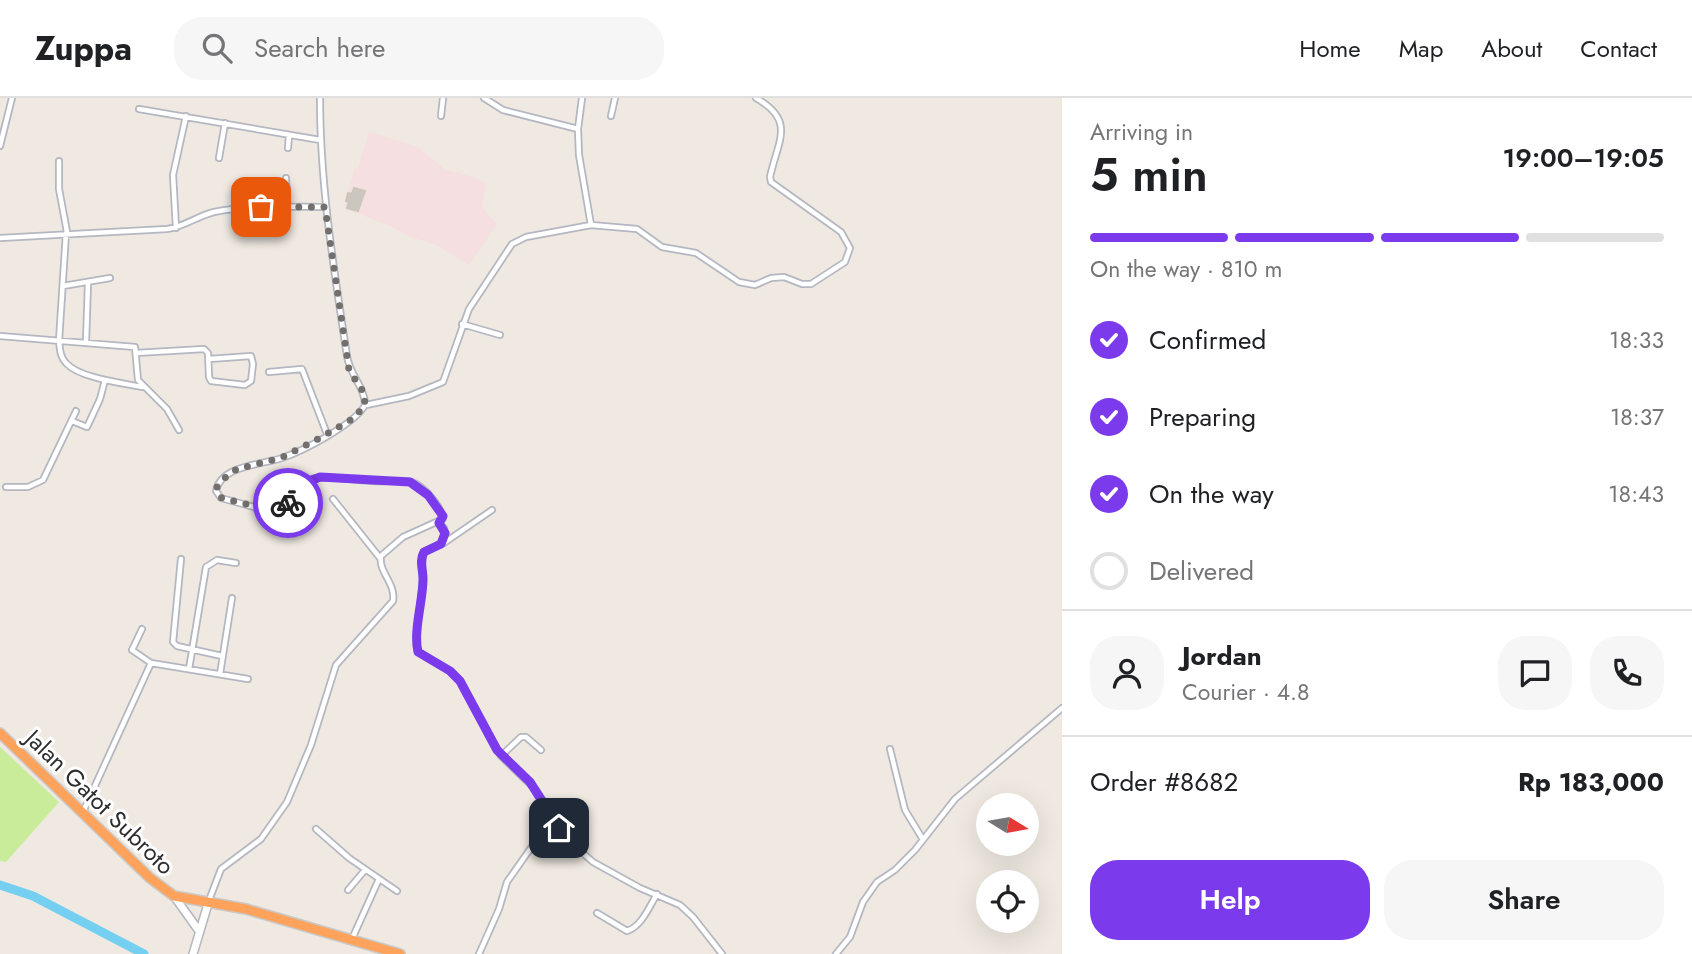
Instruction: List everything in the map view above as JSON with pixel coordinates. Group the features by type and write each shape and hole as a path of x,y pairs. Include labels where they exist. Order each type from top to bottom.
{"highway":[{"name":"Jalan Gatot Subroto","path":"0,733 150,878 174,896"},
{"path":"174,896 246,909 400,954"}],"street":[{"path":"0,146 12,98"},
{"path":"320,98 325,207 349,370 364,393 365,405"},
{"path":"441,116 443,98"},
{"path":"484,98 515,114 579,129"},
{"path":"582,98 579,129 581,177 591,225"},
{"path":"611,116 615,98"},
{"path":"380,559 404,537 443,519 428,495 410,482 312,478 289,492 289,519 283,525 254,506 218,495 219,484 237,469 281,458 327,434 354,418 365,405 409,396 443,382 469,309 512,244 526,237 591,225 637,229 662,247 696,253 739,282 752,285 784,277 807,284 845,262 850,248 841,232 771,182 770,174 781,128 775,110 756,98"},
{"path":"139,109 320,140"},
{"path":"176,228 173,175 186,116"},
{"path":"219,158 225,123"},
{"path":"288,148 289,135"},
{"path":"59,161 59,188 66,233 59,341 62,358 68,365 105,380 142,387"},
{"path":"286,178 287,207"},
{"path":"0,238 176,228 216,212 325,207"},
{"path":"63,286 110,278"},
{"path":"86,342 88,283"},
{"path":"462,324 500,335"},
{"path":"0,336 132,346 136,353 136,373 142,387 167,409 179,430"},
{"path":"136,353 207,350 211,381 245,385 251,381 251,356 209,359"},
{"path":"269,372 302,369 327,434"},
{"path":"72,421 87,427 105,380"},
{"path":"6,487 28,487 43,480 76,411"},
{"path":"193,953 221,869 261,839 287,802 314,737 336,665 348,648 393,601 393,587 380,559 333,499"},
{"path":"492,510 441,544 424,552 421,560 423,585 419,606 418,652 450,671 460,681 501,756 530,782 569,841 593,862 640,888 680,905 723,954"},
{"path":"439,523 445,533 441,544"},
{"path":"181,559 173,640 177,646 222,656"},
{"path":"189,669 206,567 217,560 236,564"},
{"path":"220,674 232,598"},
{"path":"142,629 132,650 151,663 248,679"},
{"path":"83,813 151,663"},
{"path":"836,954 849,937 863,902 875,884 897,868 955,799 1062,708"},
{"path":"501,756 521,737 526,737 541,751"},
{"path":"890,749 905,810 922,838"},
{"path":"479,954 499,909 507,882 552,818"},
{"path":"316,829 365,870 397,891"},
{"path":"348,890 365,870"},
{"path":"352,939 379,879"},
{"path":"597,913 627,931 631,930 641,921 657,894"},
{"path":"174,896 199,931"}],"shaded area":[{"path":"369,132 418,147 445,170 471,176 486,183 482,208 497,224 469,265 435,244 410,237 344,208"}],"green space":[{"path":"0,747 59,802 6,862 0,861"}],"building":[{"path":"354,188 365,191 358,211 347,208 348,193 352,194"}],"waterway":[{"path":"0,885 33,896 144,954"}],"way so far":[{"path":"261,207 325,207 349,370 365,399 364,409 354,418 288,455 237,469 222,480 216,491 222,498 254,506 283,525 289,519 288,503"}],"route":[{"path":"288,503 292,488 320,477 410,482 428,495 443,516 442,522 439,523 445,533 441,544 422,555 423,585 416,646 418,652 450,671 460,681 501,756 530,782 559,828"}]}
